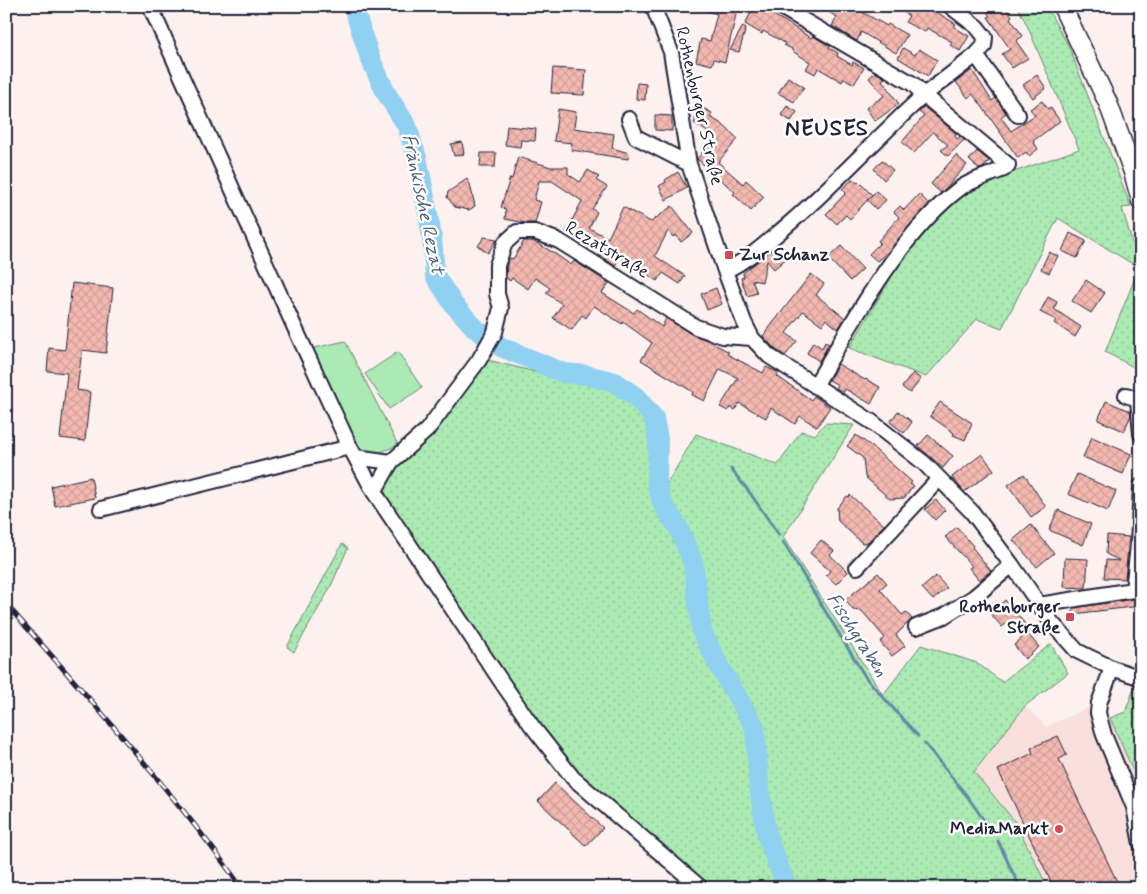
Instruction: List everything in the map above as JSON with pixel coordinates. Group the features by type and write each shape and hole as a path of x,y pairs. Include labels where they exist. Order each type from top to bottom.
{"main road":[{"path":"1062,6 1108,103 1141,200"}],"street":[{"path":"150,6 253,236 353,452 374,492 505,687 573,778 701,888"},
{"name":"Rothenburger Straße","path":"654,6 671,52 689,164 725,271 752,338 769,356 872,422 924,463 972,512 1052,623 1077,651 1112,668 1141,678"},
{"path":"780,6 913,84 1008,166 961,188 937,208 898,253 848,329 815,386"},
{"path":"725,271 744,262 814,203 889,126 924,95 976,55 984,46 985,37 977,27 950,6"},
{"path":"976,55 1018,115"},
{"path":"629,119 636,137 689,164"},
{"name":"Rezatstraße","path":"391,462 427,430 479,360 495,332 501,308 497,294 498,265 504,243 517,232 535,232 559,241 696,327 723,336 752,338"},
{"path":"1126,395 1138,399 1141,434"},
{"path":"101,509 353,452 391,462 374,492"},
{"path":"857,566 939,479"},
{"path":"1039,604 1133,590 1138,545 1141,486"},
{"path":"916,627 944,616 974,597 1012,565"},
{"path":"1112,668 1099,703 1098,713 1104,735 1134,807 1141,844"}],"shaded area":[{"path":"1025,706 1046,727 1087,708 1110,718 1141,789 1141,888 1048,888 1016,823 974,772"}],"green space":[{"path":"1017,6 1046,6 1069,47 1131,207 1122,208 1140,268 1141,276 1141,371 1105,352 1139,268 1058,218 1002,328 977,319 926,377 849,348 900,263 939,213 980,184 1079,149 1027,25"},
{"path":"345,341 398,445 376,454 359,449 310,349"},
{"path":"398,352 422,388 389,409 365,374"},
{"path":"488,360 567,380 605,385 634,403 651,426 653,444 648,475 657,501 696,434 778,465 801,431 815,435 825,423 854,425 783,537 883,695 921,645 977,663 1002,682 1051,644 1068,673 1025,706 974,772 1016,823 1048,888 710,888 575,771 520,697 396,514 385,492 389,481 399,466 432,433"},
{"path":"342,544 348,548 330,588 294,652 287,647"},
{"path":"1133,691 1141,694 1141,789 1110,718 1125,712"}],"building":[{"path":"701,6 738,6 725,62 714,59 712,65 696,61 701,39 710,41 717,14 701,9"},
{"path":"818,6 868,6 864,13 907,35 896,53 861,32 857,41 832,26 837,17"},
{"path":"894,6 923,6 933,10 956,24 954,27 969,36 960,51 950,45 952,42 927,28 925,32 905,22 909,16"},
{"path":"994,6 1004,6 1023,36 1016,41 1028,58 1012,68 1002,54 1010,49 988,17 990,16 987,12"},
{"path":"754,7 763,12 764,10 811,38 813,36 830,46 829,48 838,53 837,56 852,65 853,62 864,68 854,84 844,78 842,82 818,68 815,74 806,69 810,62 784,45 785,43 763,31 762,34 745,24"},
{"path":"743,26 746,28 739,52 730,50"},
{"path":"903,48 915,55 919,49 937,60 928,76 898,58"},
{"path":"553,68 586,70 584,95 551,93"},
{"path":"972,70 992,101 996,98 1006,113 1001,117 1011,131 1035,115 1030,109 1042,101 1048,109 1050,107 1060,121 1033,141 1038,149 1029,156 1026,152 1018,158 979,102 972,94 968,98 956,82"},
{"path":"875,72 885,78 882,80 899,104 875,121 866,108 884,96 869,78"},
{"path":"1037,75 1046,88 1033,98 1023,85"},
{"path":"788,77 804,87 794,102 778,93"},
{"path":"637,83 646,84 645,100 636,99"},
{"path":"787,106 797,112 791,121 781,115"},
{"path":"924,107 957,134 955,136 957,139 960,136 964,140 948,156 941,150 948,145 933,132 914,153 902,142 924,116 919,112"},
{"path":"703,108 712,113 710,117 722,124 738,139 718,162 743,184 746,180 764,197 751,211 733,194 735,192 697,159 715,137 694,123 696,119 694,118 699,109 701,111"},
{"path":"558,109 576,112 574,128 614,134 612,148 629,153 628,159 571,150 572,143 554,141"},
{"path":"655,115 672,116 672,131 655,130"},
{"path":"507,126 536,129 535,141 521,140 520,147 505,145"},
{"path":"462,142 464,154 454,156 451,144"},
{"path":"977,151 989,161 983,168 979,169 969,160"},
{"path":"481,153 496,153 495,167 480,167"},
{"path":"956,155 967,165 941,193 931,184"},
{"path":"518,157 551,167 568,167 568,174 580,182 588,170 599,177 596,180 607,187 592,209 597,212 589,228 608,238 623,207 651,222 672,206 693,233 681,242 676,235 673,237 668,231 655,256 685,276 680,284 663,273 657,281 620,256 615,266 599,255 603,248 584,237 582,241 566,232 582,201 552,181 539,181 534,200 541,202 535,223 505,219 506,210 501,207"},
{"path":"882,160 893,170 884,180 874,169"},
{"path":"678,172 687,188 666,200 659,186"},
{"path":"467,179 475,206 469,210 455,207 447,197 448,192"},
{"path":"853,179 857,183 858,181 872,195 850,219 846,215 837,224 826,214 846,193 842,189"},
{"path":"876,191 886,200 876,209 867,200"},
{"path":"919,194 929,204 889,251 877,261 869,254 880,243 878,241 899,217 894,212 900,206 904,210"},
{"path":"1070,233 1086,241 1077,258 1062,251"},
{"path":"484,237 497,239 488,253 478,246"},
{"path":"524,241 533,241 571,265 574,261 609,283 602,293 634,313 637,309 662,327 666,318 691,334 709,341 729,352 727,354 763,373 766,367 779,373 777,376 811,400 814,396 830,407 817,427 800,416 795,424 771,408 766,418 739,403 735,410 730,407 728,411 720,407 738,378 720,369 704,401 692,395 693,392 641,360 652,343 623,322 622,324 594,306 586,318 582,315 572,330 553,318 562,304 546,293 550,288 535,278 528,289 512,278 510,281 506,278 507,264 510,258 513,259"},
{"path":"779,244 789,256 774,269 767,261 762,282 752,280 757,293 747,296 741,278 744,277 743,273"},
{"path":"841,246 863,269 850,281 828,258"},
{"path":"1049,252 1058,256 1049,273 1041,269"},
{"path":"811,274 824,284 816,295 845,318 838,329 826,319 822,325 803,311 786,333 797,341 785,356 775,349 763,336"},
{"path":"1086,280 1105,293 1091,313 1072,301"},
{"path":"72,283 113,288 106,353 82,350 77,390 90,392 85,441 60,438 67,373 47,371 49,348 65,350"},
{"path":"716,288 722,304 707,310 701,294"},
{"path":"1048,297 1057,302 1054,309 1081,327 1075,337 1054,323 1056,320 1040,312"},
{"path":"813,342 822,348 825,342 829,344 819,361 807,353"},
{"path":"838,364 880,387 871,404 845,389 843,393 836,388 838,385 829,380"},
{"path":"913,373 921,379 910,393 902,387"},
{"path":"1106,401 1130,411 1131,415 1124,431 1098,420"},
{"path":"940,402 972,423 965,440 953,435 954,433 930,416"},
{"path":"898,411 912,422 904,433 890,422"},
{"path":"856,435 912,482 910,484 914,486 904,498 890,499 865,477 863,458 847,446"},
{"path":"928,435 953,456 943,468 918,446"},
{"path":"1092,437 1131,454 1123,474 1083,457"},
{"path":"982,454 994,470 964,492 952,477"},
{"path":"1024,474 1046,507 1031,517 1008,485"},
{"path":"1077,474 1116,491 1108,511 1068,494"},
{"path":"91,477 95,498 55,506 51,486"},
{"path":"850,495 884,525 868,542 862,543 838,521 837,508"},
{"path":"936,500 945,510 935,520 925,509"},
{"path":"1058,510 1091,524 1083,545 1049,530"},
{"path":"1031,525 1054,553 1037,567 1013,540"},
{"path":"957,527 991,571 979,580 969,568 972,566 945,537"},
{"path":"1107,535 1129,537 1125,579 1104,578 1106,560 1120,561 1106,554"},
{"path":"821,540 834,551 830,555 848,572 836,584 826,575 830,571 810,553"},
{"path":"1065,558 1088,559 1086,588 1064,587"},
{"path":"878,573 887,583 880,589 902,615 906,612 912,619 896,635 905,646 892,656 880,642 885,638 862,611 853,610 845,600"},
{"path":"936,576 947,588 933,600 922,588"},
{"path":"1141,598 1141,606 1073,614 1073,608"},
{"path":"1005,600 1031,631 1028,634 1039,647 1025,659 1014,645 1022,638 1008,622 1002,627 990,613"},
{"name":"MediaMarkt","path":"1058,736 1067,755 1059,759 1120,888 1054,888 998,770 1033,753 1031,748"},
{"path":"555,783 603,828 586,846 538,801"}],"waterway":[{"name":"Fränkische Rezat","path":"353,6 370,58 386,93 407,126 417,158 424,192 432,237 435,276 454,305 476,329 501,347 564,373 586,375 615,382 636,397 654,418 658,439 657,485 663,505 678,527 693,562 702,632 719,666 755,727 759,786 767,836 787,888"},
{"name":"Fischgraben","path":"731,469 779,535"},
{"name":"Fischgraben","path":"783,542 866,678 918,736"},
{"name":"Fischgraben","path":"925,744 967,796 990,829"},
{"name":"Fischgraben","path":"998,841 1020,888"}],"railway":[{"path":"6,604 157,778 242,888"}],"place":[{"name":"Zur Schanz","path":"729,255"},
{"name":"Rothenburger Straße","path":"1070,617"},
{"name":"MediaMarkt","path":"1059,829"}],"district":[{"name":"NEUSES","path":"827,129"}]}
